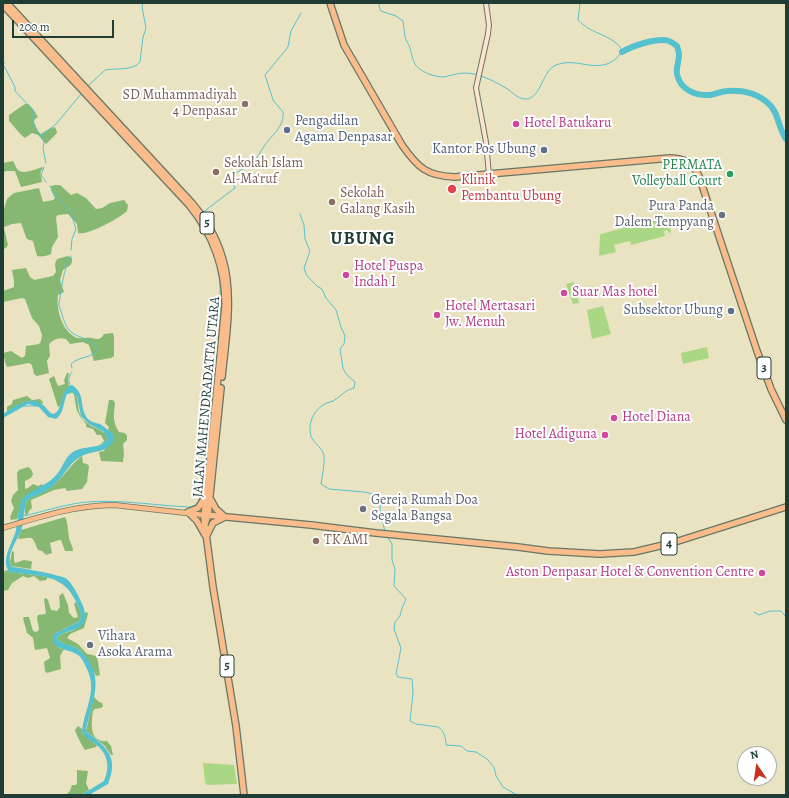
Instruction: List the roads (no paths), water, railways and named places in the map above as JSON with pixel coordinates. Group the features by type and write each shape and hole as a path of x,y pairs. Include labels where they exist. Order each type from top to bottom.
{"highway":[{"name":"JALAN MAHENDRADATTA UTARA","path":"7,3 192,202 207,222 221,251 228,279 229,306 208,495"},
{"name":"3","path":"330,3 344,45 411,158 432,175 441,177 489,175 670,158 684,160 693,165 699,176 771,389 786,420"},
{"name":"JALAN MAHENDRADATTA UTARA","path":"3,5 189,205 204,224 217,253 223,280 225,307 206,515"},
{"path":"208,495 214,506 225,517 213,523 206,537 197,521 188,512 198,508 208,495"},
{"name":"4","path":"206,515 548,551 600,554 634,552 672,543 786,507"},
{"name":"5","path":"206,515 206,537 236,726 244,795"}],"main road":[{"path":"3,528 73,509 101,505 188,512 206,515"}],"street":[{"path":"486,3 489,25 477,79 477,98 485,134 489,175"}],"water":[{"path":"72,385 77,389 81,397 83,410 88,419 92,422 100,424 110,431 113,434 114,440 111,445 103,450 78,458 71,464 53,486 43,493 27,500 22,528 11,551 10,561 11,566 13,567 47,573 67,579 72,585 84,608 85,617 83,624 80,627 60,635 57,638 61,642 78,649 87,658 95,677 96,687 86,729 87,732 105,748 111,759 112,766 108,784 89,795 81,795 104,781 107,770 106,759 102,750 86,738 82,731 90,698 91,682 84,662 81,658 74,653 56,646 53,639 54,634 80,621 80,610 72,594 65,586 49,578 9,572 6,562 6,556 16,530 22,499 30,492 53,478 73,452 101,445 107,439 104,432 89,424 81,416 77,397 73,392 67,394 62,411 56,419 48,417 39,407 28,404 3,418 3,414 22,403 32,401 42,404 54,414 60,407 65,390"}],"waterway":[{"path":"88,86 105,70 133,67 140,62 143,37 146,28 142,7 143,3"},
{"path":"379,3 381,11 396,16 403,21 405,38 417,67 429,74 440,77 465,73 478,75"},
{"path":"481,76 494,81 524,99 534,96 546,74 554,66 563,63 598,66 614,60 622,52 620,48 613,41 588,28 578,20 580,3"},
{"path":"202,213 235,188 231,178 255,160 282,122 283,112 273,100 265,75 288,47 291,31 301,13"},
{"path":"622,52 632,47 652,41 670,41 677,46 679,55 677,74 681,84 685,88 694,93 705,95 724,91 734,91 750,93 760,98 769,104 775,112 783,135 786,139"},
{"path":"4,66 15,87 15,91 33,110 33,122 36,130 44,142 43,149 46,163"},
{"path":"41,136 56,124 82,93"},
{"path":"44,167 41,175 46,182"},
{"path":"50,186 56,196 71,213 76,229 72,239 71,250"},
{"path":"300,214 304,225 305,239 310,251 304,268 307,276 322,289 326,298 336,310 345,336 344,344 340,349 343,368 346,374 355,382 354,388 319,408 311,421 311,436 324,456 321,484 329,489 364,492 381,496 380,510 385,532"},
{"path":"71,256 64,273 59,306 67,328 76,335 92,342 98,349 90,356 74,361 71,364 72,368"},
{"path":"24,516 63,506 100,501 191,507 197,504 203,490 205,478 220,327 220,282 217,263"},
{"path":"71,386 69,379 72,372"},
{"path":"22,406 37,406"},
{"path":"387,536 392,544 392,560 395,569 394,586 406,599 400,616 395,622 394,629 401,648 396,674 398,677 412,679 413,693 410,721 416,724 438,727 443,732 446,745 461,746 467,751 476,752 487,759 494,767 496,776 503,787 517,795"},
{"path":"754,612 759,615 770,611 781,611 786,617"}],"place":[{"name":"SD Muhammadiyah 4 Denpasar","path":"245,104"},
{"name":"Hotel Batukaru","path":"516,124"},
{"name":"Pengadilan Agama Denpasar","path":"287,130"},
{"name":"Kantor Pos Ubung","path":"544,150"},
{"name":"Sekolah Islam Al-Ma'ruf","path":"216,172"},
{"name":"PERMATA Volleyball Court","path":"730,174"},
{"name":"Klinik Pembantu Ubung","path":"452,189"},
{"name":"Sekolah Galang Kasih","path":"332,202"},
{"name":"Pura Panda Dalem Tempyang","path":"722,215"},
{"name":"Hotel Puspa Indah I","path":"346,275"},
{"name":"Suar Mas hotel","path":"564,293"},
{"name":"Subsektor Ubung","path":"731,311"},
{"name":"Hotel Mertasari Jw. Menuh","path":"437,315"},
{"name":"Hotel Diana","path":"614,418"},
{"name":"Hotel Adiguna","path":"605,435"},
{"name":"Gereja Rumah Doa Segala Bangsa","path":"363,509"},
{"name":"TK AMI","path":"316,541"},
{"name":"Aston Denpasar Hotel & Convention Centre","path":"762,573"},
{"name":"Vihara Asoka Arama","path":"90,645"}],"district":[{"name":"UBUNG","path":"363,240"}]}
